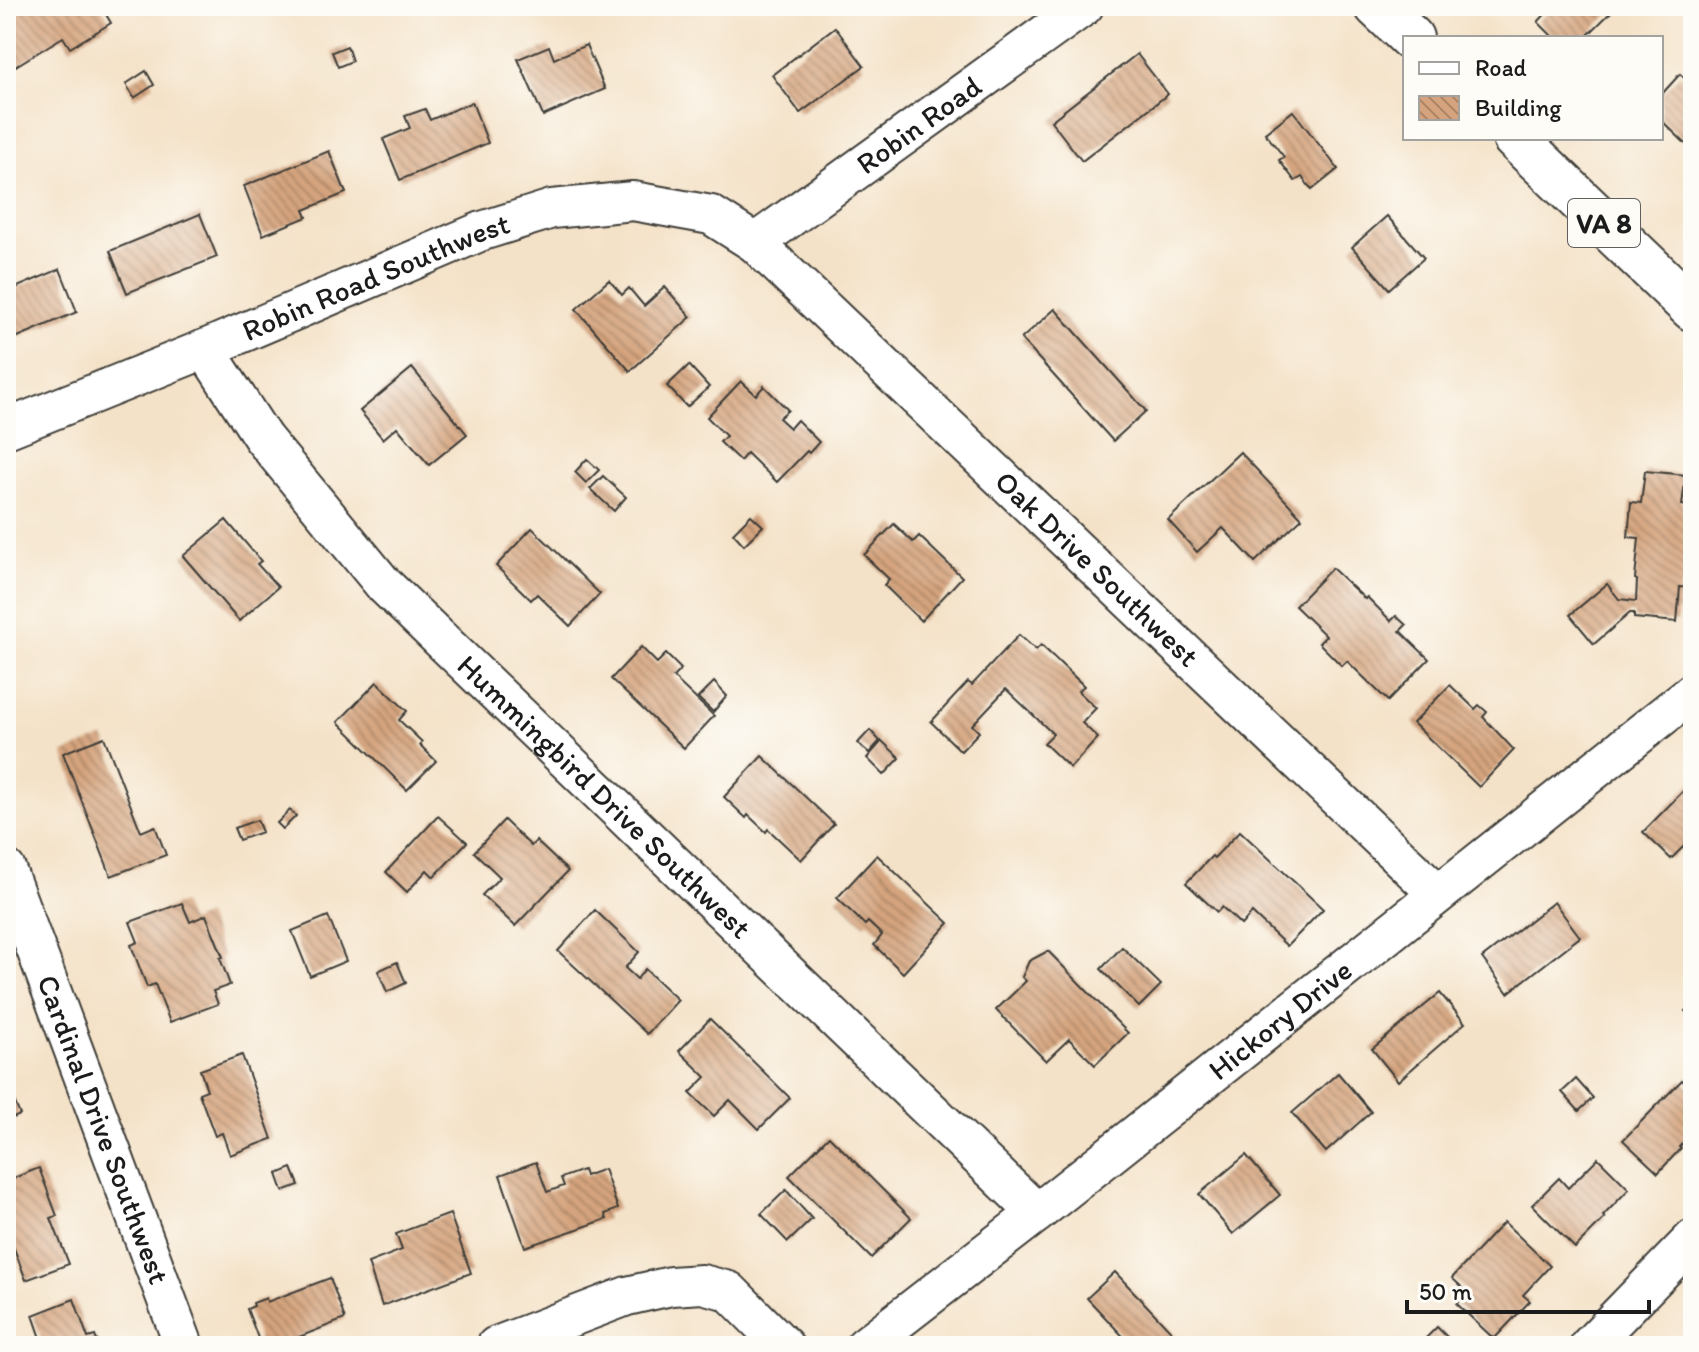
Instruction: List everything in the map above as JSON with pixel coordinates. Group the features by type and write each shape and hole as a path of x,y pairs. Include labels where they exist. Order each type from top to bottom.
{"main road":[{"path":"1377,6 1409,36"},
{"name":"VA 8","path":"1517,140 1693,309"}],"street":[{"name":"Robin Road","path":"755,243 1084,6"},
{"name":"Robin Road Southwest","path":"6,429 205,349 482,231 552,209 633,201 711,215 755,243"},
{"name":"Oak Drive Southwest","path":"755,243 1438,894"},
{"name":"Hummingbird Drive Southwest","path":"205,349 263,438 384,585 1037,1213"},
{"name":"Hickory Drive","path":"865,1346 1693,692"},
{"name":"Cardinal Drive Southwest","path":"6,869 184,1346"},
{"path":"1589,1346 1693,1239"},
{"path":"496,1346 627,1296 671,1286 702,1284 729,1291 784,1346"}],"building":[{"path":"101,6 111,23 70,48 63,37 6,72 6,18 10,16 6,8"},
{"path":"1553,6 1617,6 1587,36 1552,36 1538,22"},
{"path":"835,27 864,66 800,113 772,75"},
{"path":"586,45 605,89 543,116 518,59 549,46 554,59"},
{"path":"347,46 352,61 338,67 332,52"},
{"path":"1137,54 1168,94 1082,161 1051,121"},
{"path":"146,71 154,85 134,98 126,84"},
{"path":"1680,74 1693,86 1693,141 1688,146 1663,122 1663,93"},
{"path":"472,102 488,143 400,180 383,139 410,128 405,116 425,109 430,120"},
{"path":"1293,111 1338,169 1312,190 1302,177 1295,181 1279,160 1284,157 1265,133"},
{"path":"329,151 346,193 304,210 307,217 263,235 244,186"},
{"path":"200,214 217,257 127,293 110,251"},
{"path":"1387,216 1424,258 1389,289 1352,247"},
{"path":"60,269 77,312 6,342 6,281 9,280 13,289"},
{"path":"609,280 622,295 629,288 644,306 665,287 691,317 630,371 576,309"},
{"path":"1055,309 1146,411 1113,441 1021,339"},
{"path":"689,365 709,387 687,407 667,386"},
{"path":"412,368 467,434 429,465 397,427 383,439 360,411"},
{"path":"741,381 756,395 764,386 788,410 779,418 790,428 797,420 819,442 777,482 747,453 740,461 720,442 726,436 707,417"},
{"path":"1240,452 1302,518 1255,562 1223,528 1197,552 1168,520"},
{"path":"587,459 599,470 586,483 575,472"},
{"path":"1645,471 1686,475 1682,505 1693,506 1691,588 1680,587 1677,622 1634,618 1634,613 1630,613 1594,644 1570,615 1607,584 1619,599 1636,601 1639,538 1628,537 1631,502 1641,503"},
{"path":"603,476 626,497 614,511 590,489"},
{"path":"751,515 763,526 744,545 733,533"},
{"path":"226,520 261,561 257,564 278,587 239,621 183,556"},
{"path":"894,524 913,542 919,536 962,577 921,621 884,585 889,579 864,555"},
{"path":"532,528 600,594 570,626 537,594 531,600 496,566"},
{"path":"1332,568 1391,621 1396,616 1406,625 1400,631 1429,659 1388,701 1347,661 1342,666 1319,643 1326,636 1295,606"},
{"path":"1019,635 1036,650 1041,645 1084,686 1078,691 1096,708 1082,723 1098,738 1070,768 1044,743 1053,734 1006,689 972,725 979,732 961,751 931,722 968,682 972,685"},
{"path":"641,647 657,663 666,654 681,669 673,677 714,716 684,748 611,679"},
{"path":"377,682 407,711 399,720 436,761 407,790 338,722"},
{"path":"714,682 727,696 713,712 698,698"},
{"path":"1450,685 1475,709 1479,705 1487,712 1483,717 1514,750 1479,787 1413,723"},
{"path":"870,730 880,741 869,753 858,743"},
{"path":"104,737 141,832 155,826 166,855 111,876 63,753"},
{"path":"882,741 900,758 884,775 867,758"},
{"path":"762,756 834,824 801,860 768,829 766,832 748,815 746,818 724,797"},
{"path":"1693,781 1693,837 1671,859 1643,832"},
{"path":"290,810 296,816 283,829 277,823"},
{"path":"438,816 467,842 434,877 427,870 407,892 386,872"},
{"path":"257,820 262,832 239,840 234,828"},
{"path":"504,820 531,846 536,841 568,871 515,926 482,895 500,877 474,852"},
{"path":"1240,831 1323,909 1287,946 1252,913 1241,925 1222,907 1217,912 1186,883"},
{"path":"877,855 949,923 903,973 874,945 882,935 868,922 865,925 837,898"},
{"path":"1554,902 1580,937 1508,993 1482,958"},
{"path":"182,903 190,922 206,915 223,957 220,958 230,985 213,991 218,1004 170,1022 155,984 147,987 131,945 138,942 130,922"},
{"path":"595,910 639,952 625,968 637,979 645,969 678,1000 647,1034 558,951"},
{"path":"328,916 346,961 310,976 292,931"},
{"path":"1122,947 1161,985 1139,1007 1101,969"},
{"path":"1048,951 1128,1033 1095,1065 1069,1039 1046,1061 996,1010 1026,981 1022,977 1029,961"},
{"path":"397,962 406,983 387,992 378,971"},
{"path":"1440,993 1465,1023 1398,1081 1372,1049"},
{"path":"1693,1003 1693,1019 1685,1011"},
{"path":"710,1019 790,1098 759,1129 730,1100 714,1116 690,1093 706,1077 679,1051"},
{"path":"242,1055 272,1139 230,1155 222,1133 215,1136 199,1093 207,1090 200,1070"},
{"path":"1338,1073 1371,1112 1326,1152 1292,1113"},
{"path":"1576,1079 1593,1098 1579,1111 1562,1092"},
{"path":"1682,1080 1693,1091 1693,1132 1658,1173 1623,1140"},
{"path":"6,1081 20,1115 6,1121"},
{"path":"829,1136 911,1218 871,1258 789,1176"},
{"path":"1246,1155 1280,1195 1233,1234 1199,1194"},
{"path":"1598,1158 1629,1189 1575,1248 1532,1205 1559,1178 1568,1188"},
{"path":"536,1162 547,1192 564,1186 561,1178 583,1170 585,1176 604,1169 618,1209 605,1214 607,1219 525,1247 500,1175"},
{"path":"39,1168 57,1216 51,1218 69,1264 26,1280 6,1227 6,1181"},
{"path":"292,1168 299,1185 283,1191 277,1174"},
{"path":"786,1190 812,1219 788,1242 761,1214"},
{"path":"450,1214 471,1273 382,1306 368,1263 402,1250 396,1234"},
{"path":"1504,1222 1550,1266 1523,1295 1530,1301 1494,1339 1457,1304 1468,1293 1452,1278"},
{"path":"1115,1272 1185,1346 1132,1346 1087,1298"},
{"path":"330,1278 345,1319 276,1346 261,1346 247,1309 254,1306 253,1303 266,1298 267,1302"},
{"path":"74,1299 88,1338 95,1336 99,1346 28,1346 42,1341 33,1315"},
{"path":"1437,1327 1456,1346 1418,1346"}]}
